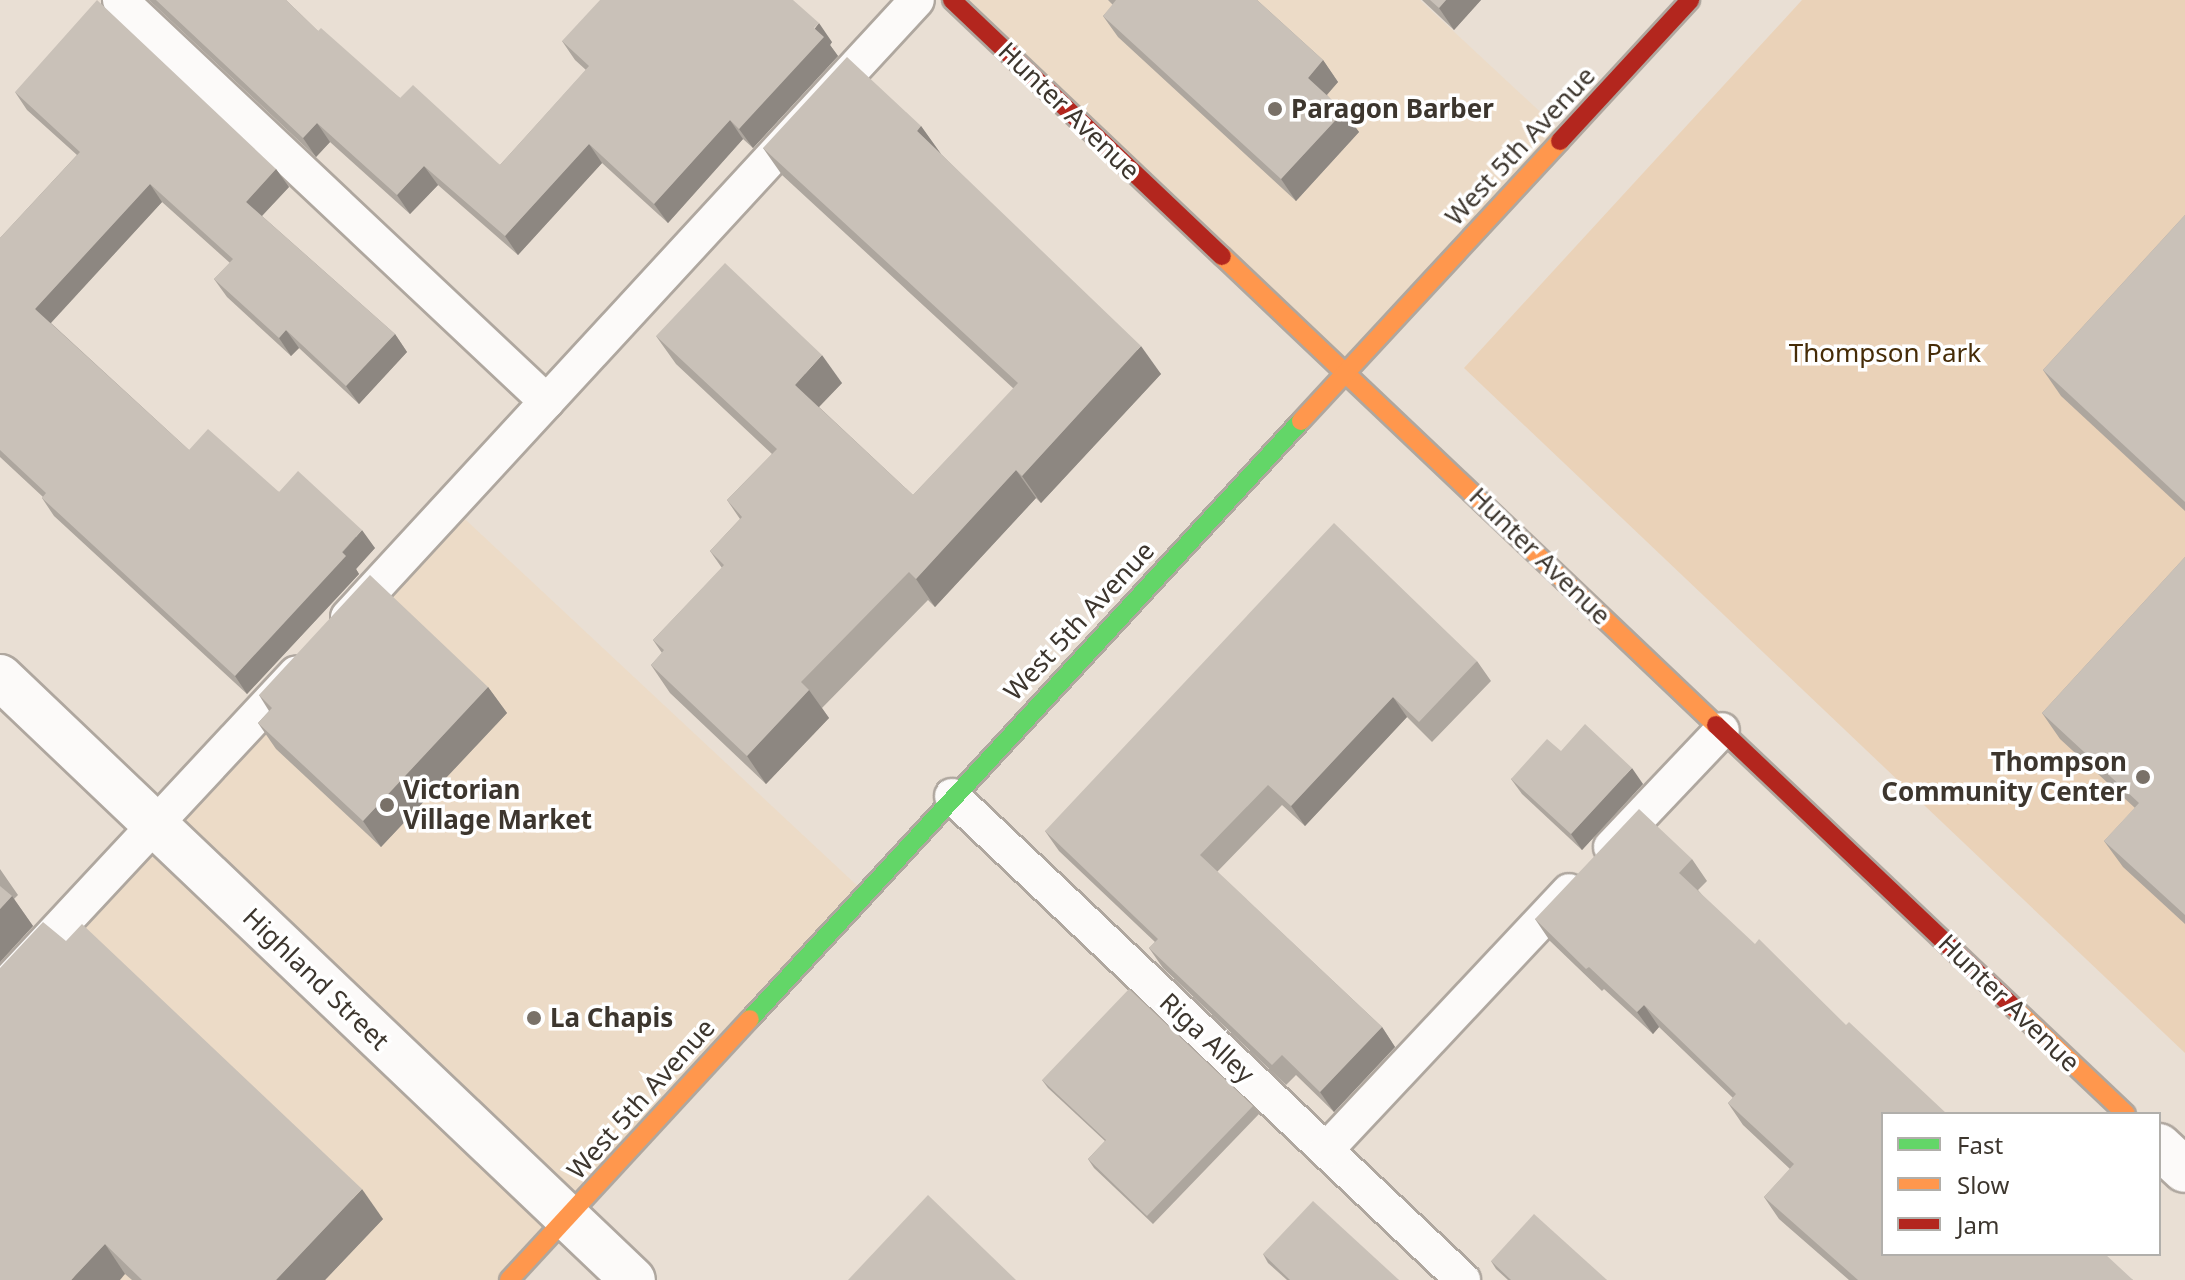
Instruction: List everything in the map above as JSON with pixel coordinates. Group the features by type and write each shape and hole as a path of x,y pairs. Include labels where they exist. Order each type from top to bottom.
{"main road":[{"name":"Hunter Avenue","path":"952,0 2124,1112"},
{"name":"West 5th Avenue","path":"509,1280 952,796 1690,0"}],"street":[{"name":"Highland Street","path":"0,677 633,1280"},
{"path":"2161,1148 2185,1170"}],"lane":[{"path":"120,0 547,402"},
{"path":"0,991 156,826 917,0"},
{"path":"1326,1150 1722,730"},
{"name":"Riga Alley","path":"952,796 1463,1280"}],"shaded area":[{"path":"952,0 1420,0 1565,135 1346,373"},
{"path":"451,506 864,892 509,1280 0,1280 0,991"}],"green space":[{"name":"Thompson Park","path":"1802,0 2185,0 2185,1053 1464,368"}],"building":[{"path":"97,0 276,169 246,202 395,334 346,386 286,330 279,338 214,279 233,259 150,184 35,309 189,450 208,429 279,492 298,471 362,530 342,552 346,556 235,676 42,498 46,493 0,450 0,238 80,152 15,92"},
{"path":"156,0 286,0 318,31 321,28 400,98 413,85 500,165 589,66 562,41 600,0 793,0 819,23 814,28 824,37 739,129 730,120 654,204 589,144 505,236 424,166 397,195 317,123 303,138"},
{"path":"1116,0 1257,0 1323,60 1308,78 1344,111 1281,179 1103,16"},
{"path":"1430,0 1446,0 1439,8"},
{"path":"847,57 921,126 917,131 1141,346 1022,476 1016,470 916,579 909,572 801,682 809,690 747,756 651,665 664,650 653,640 724,565 710,551 742,517 727,500 777,449 656,336 725,263 822,355 795,385 913,495 1018,383 763,148"},
{"path":"2185,215 2185,502 2043,370"},
{"path":"1334,523 1477,661 1419,722 1393,697 1291,806 1268,785 1200,855 1382,1027 1320,1092 1282,1055 1272,1065 1149,948 1158,939 1045,831"},
{"name":"Thompson Community Center","path":"2185,557 2185,915 2104,841 2139,803 2042,713"},
{"path":"370,575 488,687 363,821 258,723 272,708 259,695"},
{"path":"1585,724 1632,768 1571,834 1511,779 1547,739 1561,751"},
{"path":"1639,809 1692,859 1679,873 1755,944 1759,939 1846,1025 1849,1022 1945,1112 1881,1112 1881,1256 2107,1256 2133,1280 1858,1280 1764,1197 1794,1164 1728,1103 1736,1094 1644,1005 1637,1012 1589,967 1586,969 1535,919"},
{"path":"0,886 12,896 0,909"},
{"path":"43,922 66,941 82,924 362,1189 276,1280 142,1280 105,1244 71,1280 0,1280 0,968"},
{"path":"1129,989 1253,1106 1147,1216 1088,1159 1106,1140 1042,1080"},
{"path":"928,1195 1016,1280 848,1280"},
{"path":"1313,1201 1399,1280 1290,1280 1263,1254"},
{"path":"1534,1214 1607,1280 1511,1280 1491,1261"}],"traffic: fast":[{"path":"750,1019 1301,421"}],"traffic: slow":[{"path":"1301,421 1560,141"},
{"path":"1222,256 1716,725"},
{"path":"2014,1008 2124,1112"},
{"path":"509,1280 750,1019"}],"traffic: jam":[{"path":"952,0 1222,256"},
{"path":"1560,141 1690,0"},
{"path":"1716,725 2014,1008"}],"place":[{"name":"Paragon Barber","path":"1275,109"},
{"name":"Thompson Community Center","path":"2143,777"},
{"name":"Victorian Village Market","path":"387,805"},
{"name":"La Chapis","path":"534,1018"}]}
